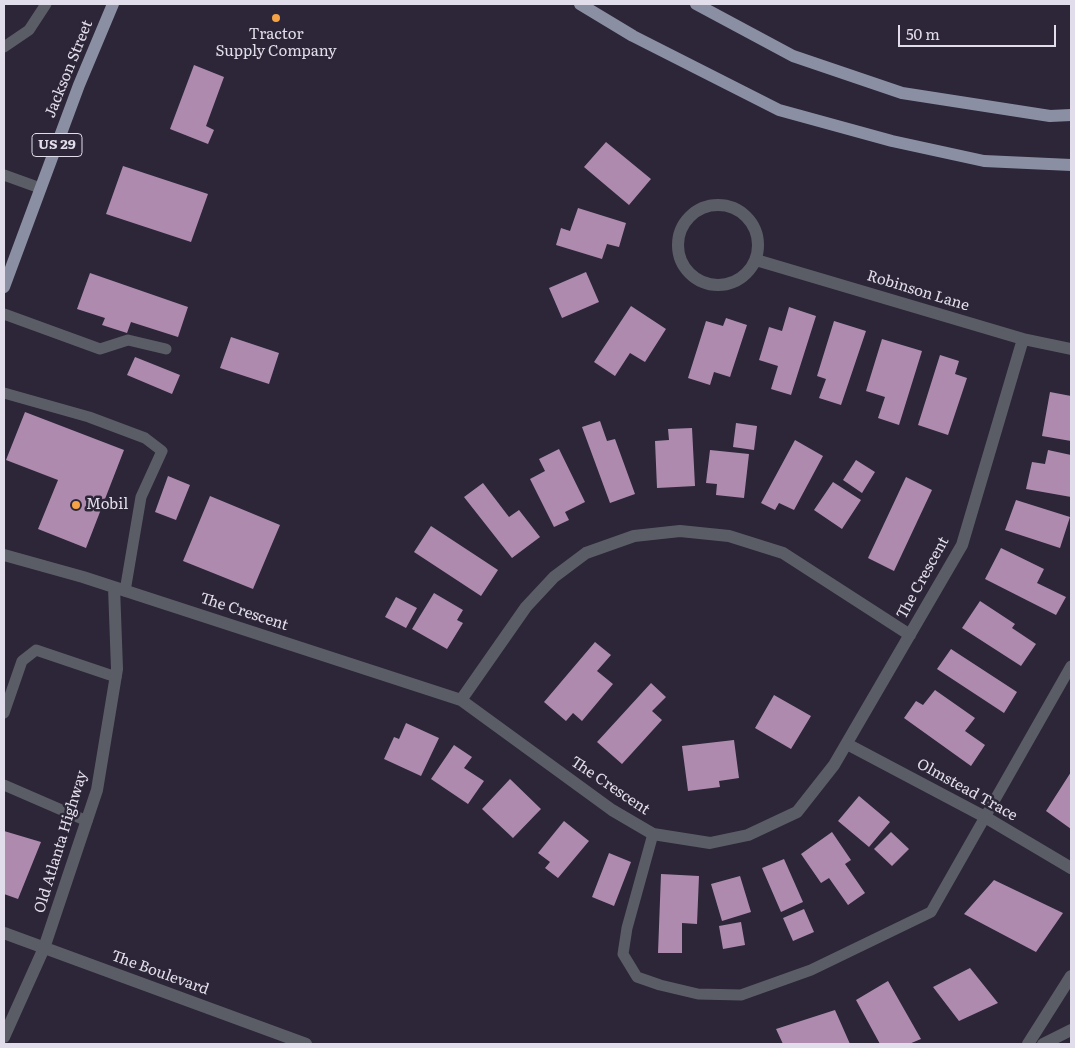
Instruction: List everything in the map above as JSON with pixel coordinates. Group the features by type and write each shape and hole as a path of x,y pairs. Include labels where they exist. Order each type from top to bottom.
{"main road":[{"name":"Jackson Street","path":"4,287 79,85 113,4"},
{"path":"580,4 633,36 779,110 892,141 984,160 1071,165"},
{"path":"696,4 793,56 902,93 1050,116 1071,115"}],"street":[{"path":"716,205 729,207 741,212 751,222 757,234 759,246 756,260 749,271 739,279 727,284 714,285 701,282 690,274 682,264 679,238 684,226 692,216 703,208 716,205"},
{"name":"Robinson Lane","path":"756,260 1023,339 1071,349"},
{"name":"The Crescent","path":"4,555 120,589 461,700 612,810 653,834 710,843 748,835 797,812 834,765 962,544 1023,339"},
{"path":"461,700 526,607 554,577 586,553 634,536 680,531 729,536 783,553 910,635"},
{"name":"Old Atlanta Highway","path":"4,1038 44,948 97,790 117,669 120,589"},
{"name":"Olmstead Trace","path":"847,744 985,817 1071,868"},
{"name":"The Boulevard","path":"4,933 306,1044"},
{"path":"1028,1044 1071,976"},
{"path":"1043,1044 1071,1030"}],"lane":[{"path":"4,47 29,30 46,4"},
{"path":"4,175 40,188"},
{"path":"4,314 100,349 128,340 166,348"},
{"path":"4,393 89,417 145,438 162,451 141,497 120,589"},
{"path":"4,713 22,661 36,650 116,677"},
{"path":"653,834 623,954 637,978 698,994 741,996 811,970 931,912 1071,666"},
{"path":"4,785 87,821"}],"building":[{"path":"194,65 224,77 206,126 214,130 208,144 170,129"},
{"path":"606,142 651,179 629,205 584,167"},
{"path":"123,166 208,194 191,242 106,214"},
{"path":"578,208 626,223 619,247 607,244 602,259 556,245 561,228 570,231"},
{"path":"586,272 599,302 562,318 549,288"},
{"path":"90,273 188,307 178,337 131,322 127,333 102,325 105,318 77,309"},
{"path":"631,306 666,329 645,362 630,353 615,376 594,362"},
{"path":"789,307 816,316 791,395 771,389 778,366 759,360 769,327 782,331"},
{"path":"726,318 747,325 730,377 714,372 710,385 688,378 706,321 723,326"},
{"path":"834,321 866,331 841,405 819,398 826,379 817,376"},
{"path":"231,337 279,353 269,384 220,368"},
{"path":"882,339 922,351 899,425 878,418 885,397 866,391"},
{"path":"940,355 959,361 955,374 967,378 948,435 918,425"},
{"path":"135,357 180,375 172,394 127,375"},
{"path":"1050,392 1071,396 1071,441 1042,436"},
{"name":"Mobil","path":"25,412 124,450 86,548 38,529 58,480 6,460"},
{"path":"600,421 607,441 615,439 635,494 610,503 582,427"},
{"path":"736,423 757,426 754,450 733,447"},
{"path":"692,428 695,486 657,488 655,441 669,440 668,429"},
{"path":"795,440 823,456 794,510 779,503 775,510 761,503"},
{"path":"559,449 585,502 565,512 569,520 554,527 530,479 545,471 539,459"},
{"path":"710,450 749,454 744,498 716,495 717,484 706,483"},
{"path":"1048,450 1071,455 1071,497 1026,489 1032,462 1045,464"},
{"path":"856,460 875,472 862,493 843,480"},
{"path":"168,476 190,485 176,520 155,512"},
{"path":"906,477 932,490 894,571 868,558"},
{"path":"833,482 861,500 842,529 814,510"},
{"path":"483,483 509,517 519,510 540,537 512,558 464,497"},
{"path":"210,496 280,525 253,589 183,561"},
{"path":"1016,500 1070,517 1060,548 1005,530"},
{"path":"431,526 498,570 481,596 414,552"},
{"path":"1001,548 1044,569 1037,583 1066,597 1056,615 985,579"},
{"path":"434,593 463,610 457,620 463,623 447,649 412,629"},
{"path":"396,597 417,608 406,628 385,617"},
{"path":"980,601 1015,624 1012,628 1036,644 1021,666 962,628"},
{"path":"595,642 611,655 597,671 613,684 582,721 573,713 566,721 544,702"},
{"path":"951,649 1017,692 1004,713 937,669"},
{"path":"651,683 666,697 652,711 662,720 622,764 597,742"},
{"path":"935,690 975,718 965,731 985,745 971,766 904,718 916,701 923,705"},
{"path":"774,695 811,716 791,749 755,728"},
{"path":"406,723 439,738 421,776 384,759 394,737 399,739"},
{"path":"734,740 739,778 719,781 720,787 688,791 682,746"},
{"path":"454,745 472,757 464,768 484,781 468,804 431,779"},
{"path":"1071,772 1071,829 1046,811"},
{"path":"510,779 541,809 513,838 482,809"},
{"path":"859,796 890,822 869,847 838,821"},
{"path":"564,821 589,841 558,878 545,868 550,862 538,853"},
{"path":"4,831 41,842 18,899 4,894"},
{"path":"832,832 851,860 845,864 865,893 848,905 829,878 821,883 801,854"},
{"path":"891,832 909,849 892,866 874,849"},
{"path":"609,853 631,862 614,906 592,897"},
{"path":"784,859 803,902 781,912 762,868"},
{"path":"661,874 699,876 697,924 682,923 682,953 658,953"},
{"path":"740,876 751,912 722,921 711,884"},
{"path":"994,880 1063,913 1036,952 964,914"},
{"path":"804,909 814,932 793,941 783,918"},
{"path":"741,922 745,945 723,949 719,926"},
{"path":"970,968 998,1003 959,1021 933,987"},
{"path":"888,981 921,1039 909,1044 880,1044 856,1000"},
{"path":"835,1010 850,1044 783,1044 776,1029"}],"place":[{"name":"Tractor Supply Company","path":"276,18"},
{"name":"Mobil","path":"76,505"}]}
